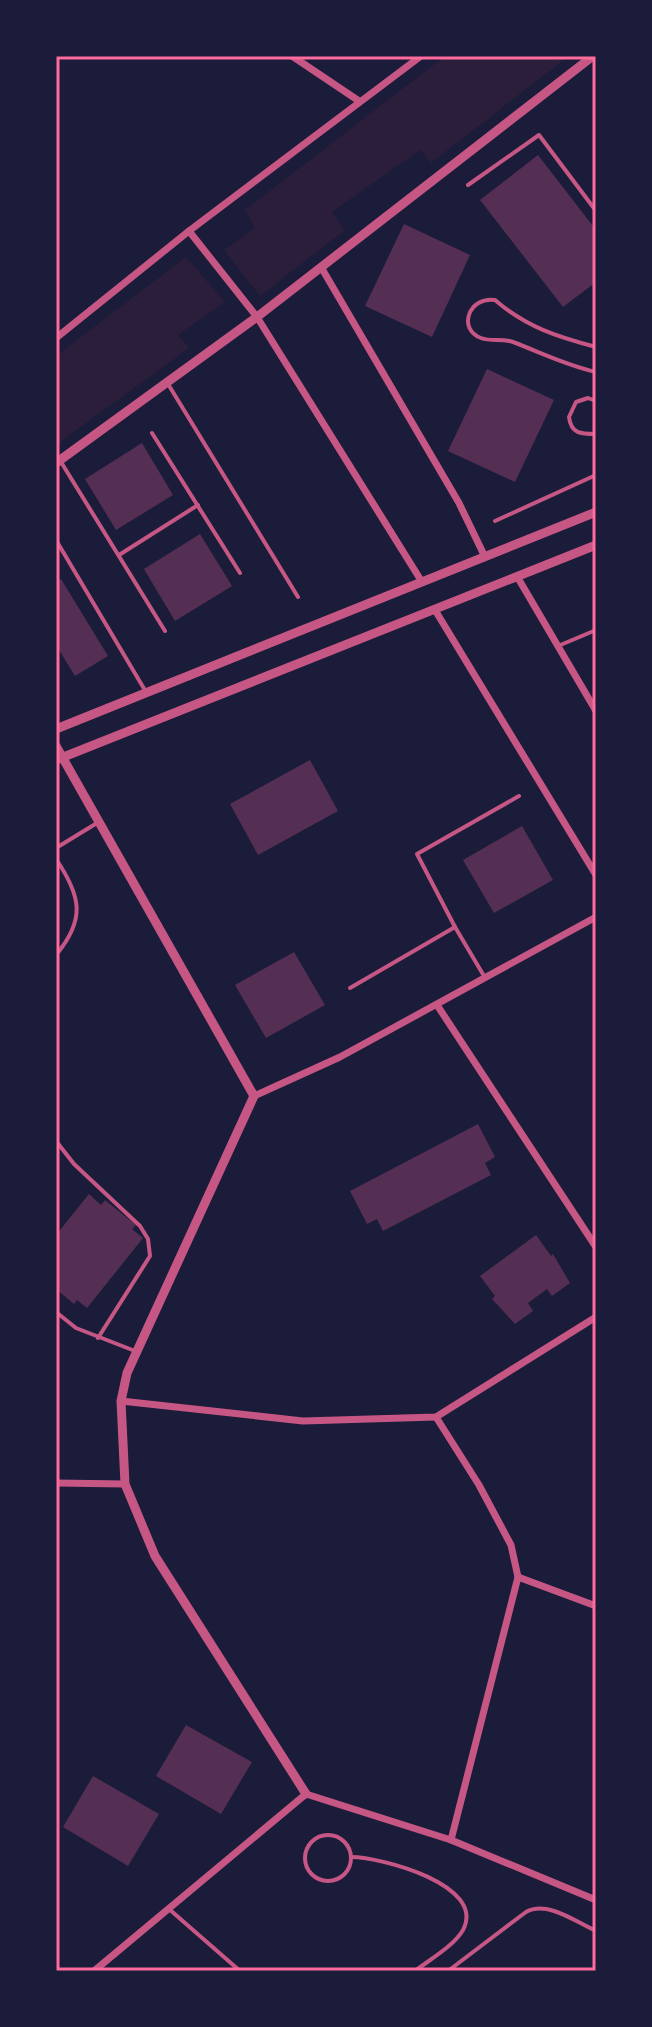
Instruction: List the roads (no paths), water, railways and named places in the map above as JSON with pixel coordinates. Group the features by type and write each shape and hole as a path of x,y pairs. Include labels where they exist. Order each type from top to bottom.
{"street":[{"path":"292,56 359,101"},
{"path":"56,338 189,231 421,56"},
{"path":"58,461 257,317 593,56"},
{"path":"189,231 257,317 422,582"},
{"path":"321,267 459,503 485,557"},
{"path":"56,729 596,512"},
{"path":"59,758 596,545"},
{"path":"518,578 596,711"},
{"path":"435,610 596,875"},
{"path":"56,746 59,758 99,822 254,1096"},
{"path":"595,1896 451,1840 306,1794 155,1556 125,1484 121,1401 135,1351 254,1096 340,1057 596,917"},
{"path":"437,1005 596,1247"},
{"path":"121,1401 303,1421 436,1417 595,1321"},
{"path":"436,1417 479,1485 511,1545 518,1577 451,1840"},
{"path":"56,1483 125,1484"},
{"path":"518,1577 596,1606"},
{"path":"94,1971 306,1794"}],"lane":[{"path":"468,185 539,135 596,211"},
{"path":"596,347 540,330 495,300 478,302 470,311 468,323 480,338 513,342 547,358 596,372"},
{"path":"167,382 298,597"},
{"path":"596,401 588,398 576,402 571,407 569,417 574,431 596,434"},
{"path":"152,433 240,573"},
{"path":"58,461 165,631"},
{"path":"495,521 596,475"},
{"path":"119,555 198,505"},
{"path":"56,540 146,692"},
{"path":"558,646 596,630"},
{"path":"484,976 417,854 519,796"},
{"path":"56,848 99,822"},
{"path":"56,859 73,883 77,910 72,932 56,955"},
{"path":"350,988 455,927"},
{"path":"56,1141 74,1164 140,1226 150,1247 150,1256 98,1338"},
{"path":"56,1312 76,1328 135,1351"},
{"path":"331,1835 348,1846 351,1857 350,1867 344,1875 335,1881 324,1882 315,1878 304,1860 312,1841 331,1835"},
{"path":"351,1857 380,1860 420,1874 447,1887 463,1902 466,1918 463,1930 415,1971"},
{"path":"448,1971 536,1907 548,1909 596,1931"},
{"path":"169,1909 240,1971"}]}
